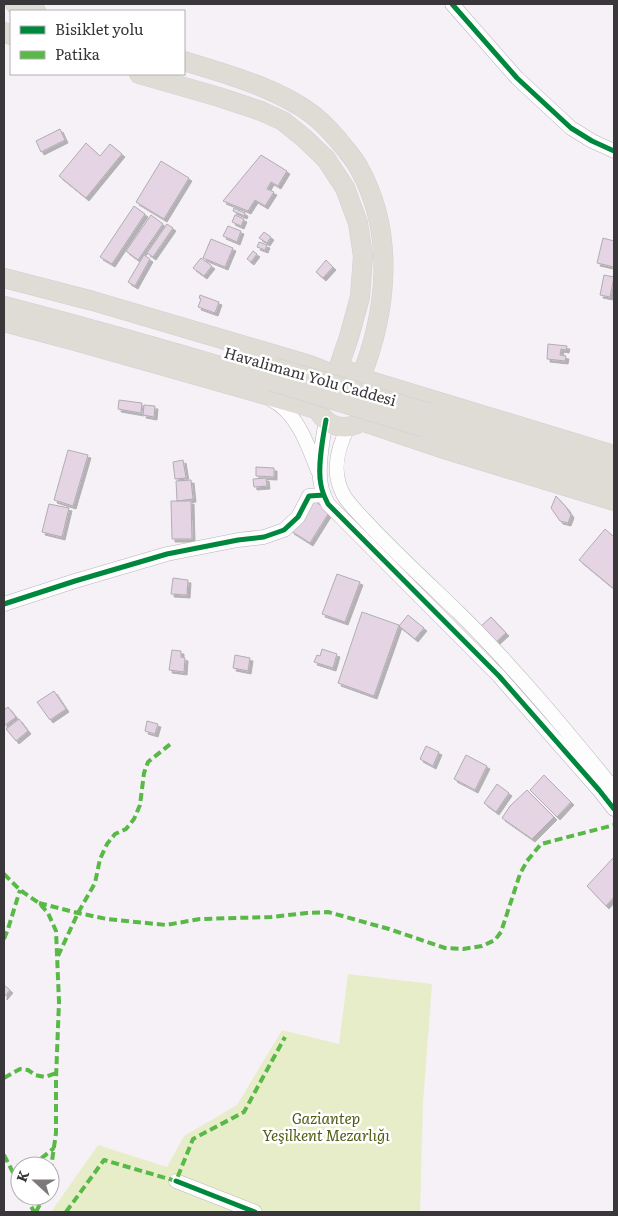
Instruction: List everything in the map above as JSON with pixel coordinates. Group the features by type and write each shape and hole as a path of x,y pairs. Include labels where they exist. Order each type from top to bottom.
{"highway":[{"path":"15,4 33,10"},
{"path":"185,61 256,85 288,99 312,115 335,134 360,168 373,196 381,226 384,259 381,304 373,343 362,378"},
{"path":"142,75 219,97 261,111 283,121 326,159 345,188 358,223 362,256 360,297 349,337 335,373 322,382 317,393 316,399 322,415"},
{"path":"4,278 93,301 335,373 349,371 362,378 614,455"},
{"name":"Havalimanı Yolu Caddesi","path":"4,290 74,308 268,381"},
{"name":"Havalimanı Yolu Caddesi","path":"4,306 268,381 614,469"},
{"path":"4,322 72,340 268,381 337,426 355,424 614,501"},
{"path":"355,424 369,411 372,399 369,386 362,378"},
{"name":"Havalimanı Yolu Caddesi","path":"427,420 614,485"}],"street":[{"path":"452,4 517,78 571,128 592,142 614,150"},
{"path":"268,381 276,402 298,426 320,475"},
{"path":"322,415 320,485 328,504 499,676 614,809"},
{"path":"355,424 339,447 336,464 337,478 343,496 403,560 498,653 554,715 614,789"},
{"path":"4,604 167,554 238,540 264,537 284,530 298,517 309,496 324,495"},
{"path":"176,1181 255,1212"}],"green space":[{"name":"Gaziantep Yeşilkent Mezarlığı","path":"348,974 432,984 423,1103 420,1212 51,1212 55,1206 60,1206 60,1199 98,1145 167,1167 184,1136 237,1105 282,1030 339,1044"}],"building":[{"path":"60,129 65,140 41,152 36,141"},
{"path":"86,143 100,156 110,144 122,154 86,198 59,176"},
{"path":"261,155 287,171 278,186 271,182 267,189 274,192 265,206 255,200 248,211 223,201"},
{"path":"161,161 189,178 164,219 136,202"},
{"path":"134,206 145,214 112,264 100,257"},
{"path":"234,208 245,213 244,216 233,211"},
{"path":"151,215 163,224 138,260 126,251"},
{"path":"235,215 244,219 241,226 232,222"},
{"path":"167,224 173,228 153,257 147,253"},
{"path":"228,226 241,231 237,242 223,236"},
{"path":"264,232 271,237 267,243 259,238"},
{"path":"603,238 614,241 614,267 597,263"},
{"path":"211,239 233,248 225,267 203,258"},
{"path":"259,242 267,245 265,250 257,247"},
{"path":"253,251 257,254 251,262 247,259"},
{"path":"144,255 150,259 135,286 128,282"},
{"path":"201,258 212,266 204,276 193,268"},
{"path":"326,260 333,267 323,278 316,272"},
{"path":"604,275 614,277 610,297 600,295"},
{"path":"200,295 219,302 215,313 198,307 201,299 199,298"},
{"path":"548,344 567,346 566,350 561,349 560,355 566,356 565,361 547,359"},
{"path":"119,400 142,403 141,413 118,409"},
{"path":"144,405 155,406 154,417 143,415"},
{"path":"68,450 88,455 73,506 54,500"},
{"path":"183,460 186,478 175,479 173,462"},
{"path":"256,467 274,468 274,477 256,476"},
{"path":"266,478 267,486 254,487 253,479"},
{"path":"191,480 193,499 177,501 176,481"},
{"path":"556,496 571,515 568,523 560,521 551,508"},
{"path":"311,499 330,511 310,543 291,531"},
{"path":"171,501 191,501 192,539 172,539"},
{"path":"49,504 69,508 62,537 42,532"},
{"path":"605,529 614,535 614,589 579,560"},
{"path":"337,574 360,582 345,622 322,614"},
{"path":"173,578 188,580 187,595 171,594"},
{"path":"362,612 399,625 374,696 338,683"},
{"path":"408,615 424,628 415,639 399,626"},
{"path":"491,617 506,633 496,642 481,626"},
{"path":"322,649 337,654 333,668 314,662 317,655 320,656"},
{"path":"172,650 181,651 181,657 185,658 184,672 169,670"},
{"path":"235,655 250,658 248,671 233,668"},
{"path":"54,691 66,709 50,720 37,702"},
{"path":"8,707 16,717 4,726 4,710"},
{"path":"19,719 28,731 16,741 6,729"},
{"path":"147,721 158,724 155,734 145,731"},
{"path":"426,746 439,752 433,766 420,759"},
{"path":"466,755 487,766 475,790 454,779"},
{"path":"544,775 571,802 557,817 530,790"},
{"path":"497,784 509,793 496,812 484,803"},
{"path":"527,790 554,817 532,839 502,818 510,806"},
{"path":"614,857 614,897 606,906 587,886"},
{"path":"4,985 10,990 4,997"}],"marked path":[{"path":"58,956 78,913 95,883 100,859 107,844 115,834 126,829 134,819 140,805 144,773 148,762 173,742"},
{"path":"39,903 107,919 166,925 200,919 271,917 328,912 389,929 445,948 463,949 482,946 495,940 501,932 520,874 527,861 541,844 614,825"},
{"path":"4,874 20,890 39,903 48,913 56,931 59,1002 56,1133 53,1156"},
{"path":"4,939 20,890"},
{"path":"66,1212 104,1160 176,1181 193,1139 244,1112 285,1037"},
{"path":"4,1078 20,1069 45,1077 56,1073"},
{"path":"44,1156 54,1148"},
{"path":"4,1155 10,1167"},
{"path":"31,1206 34,1212"},
{"path":"36,1212 39,1206"}],"cycle path":[{"path":"452,4 517,78 571,128 592,141 614,151"},
{"path":"326,420 321,452 320,478 321,488 328,504 499,676 614,809"},
{"path":"4,604 167,554 238,540 264,537 284,530 298,517 309,496 324,495"},
{"path":"176,1181 255,1212"}]}
